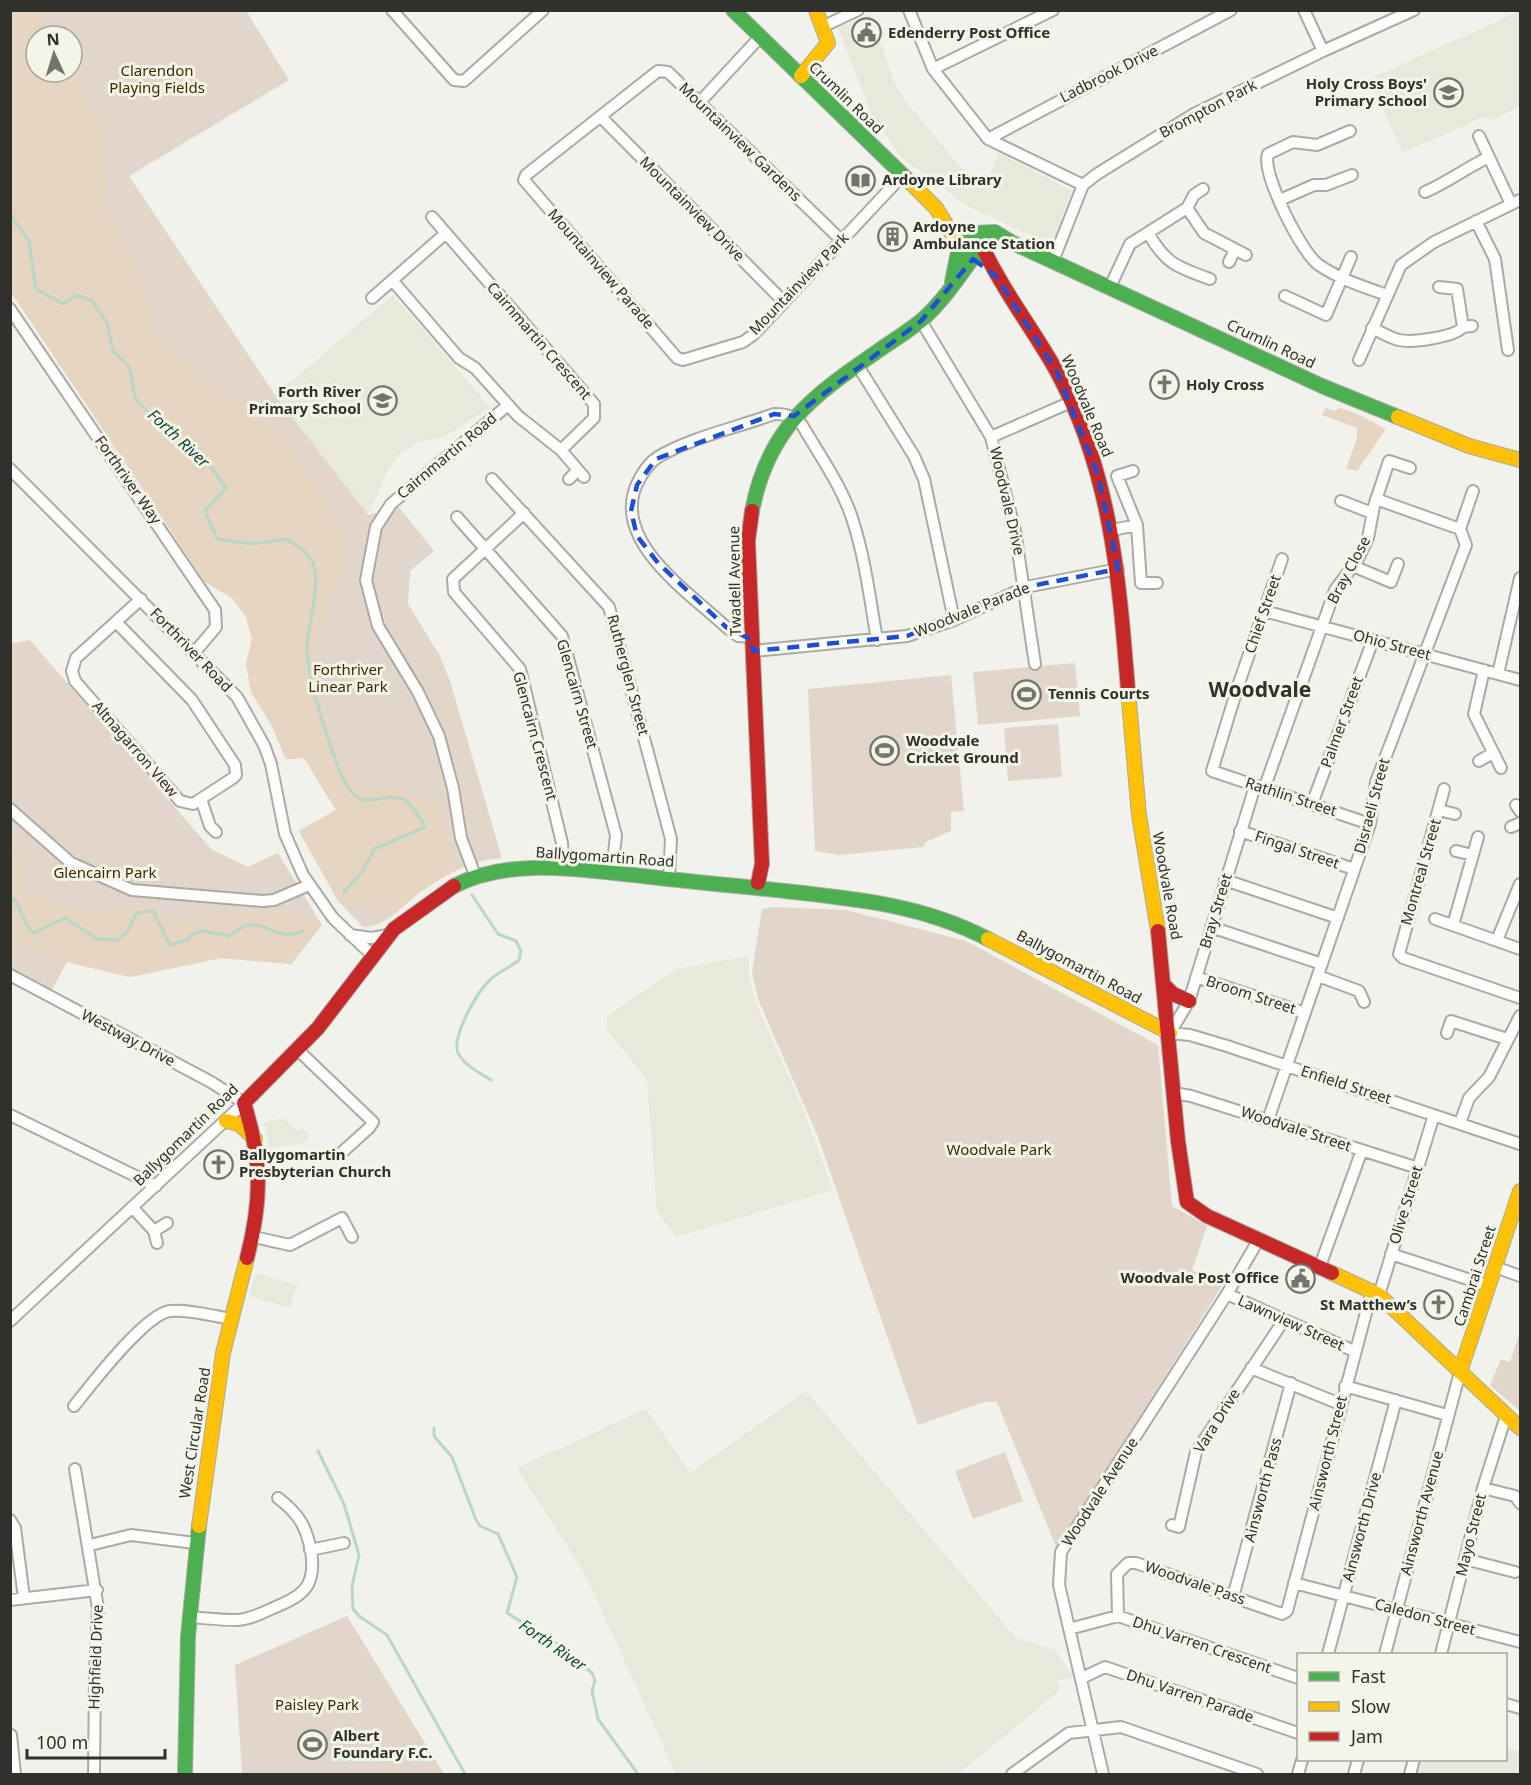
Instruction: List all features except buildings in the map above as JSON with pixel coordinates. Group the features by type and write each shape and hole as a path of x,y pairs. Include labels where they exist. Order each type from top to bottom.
{"main road":[{"name":"Crumlin Road","path":"733,10 936,208 958,245"},
{"path":"801,76 828,43 816,10"},
{"name":"Crumlin Road","path":"936,208 945,211 974,233 984,230 1009,238 1013,243 1280,367 1469,446 1521,460"},
{"path":"974,233 981,237 978,253 961,254 958,245 964,235 974,233"},
{"name":"Crumlin Road","path":"978,253 1013,243"},
{"name":"Twadell Avenue","path":"950,287 958,245"},
{"name":"Twadell Avenue","path":"757,888 762,864 748,541 750,518 766,461 777,438 794,416 921,321 940,303 978,253"},
{"name":"Woodvale Road","path":"978,253 996,276 1047,354 1071,402 1098,475 1112,530 1118,569 1139,814 1166,987 1174,1093 1186,1202 1194,1210 1375,1293 1521,1428"},
{"name":"Ballygomartin Road","path":"244,1103 298,1050 389,935 443,891 475,875 499,870 563,868 612,872 877,902 935,915 982,934 1170,1033"},
{"path":"1166,987 1173,994 1189,1001"},
{"name":"West Circular Road","path":"184,1774 185,1688 195,1544 231,1319 254,1237 260,1193 255,1138 244,1103"},
{"path":"226,1121 239,1124 255,1138"},
{"name":"Cambrai Street","path":"1460,1372 1520,1192"}],"street":[{"path":"392,10 454,81 458,82 464,81 543,10"},
{"path":"822,27 858,10"},
{"path":"909,10 933,69 988,139 1083,186 1053,261"},
{"path":"933,69 1053,10"},
{"name":"Ladbrook Drive","path":"988,139 1019,120 1231,10"},
{"path":"1304,10 1323,51"},
{"name":"Brompton Park","path":"1083,186 1194,114 1323,51 1414,10"},
{"path":"699,103 760,37"},
{"name":"Mountainview Gardens","path":"524,180 526,175 658,71 668,72 841,240"},
{"name":"Mountainview Drive","path":"601,117 783,301"},
{"path":"1350,131 1317,145 1293,142 1268,154 1266,160 1280,200 1304,249 1319,266 1387,296"},
{"path":"1359,360 1401,265 1434,242 1516,202 1479,136"},
{"path":"1425,192 1455,179 1462,171 1489,157"},
{"name":"Mountainview Park","path":"677,358 690,359 743,342 753,335 902,176"},
{"path":"1280,200 1314,185 1326,185 1352,176"},
{"name":"Mountainview Parade","path":"524,180 677,358"},
{"path":"1110,287 1130,244 1188,206 1194,195 1203,189"},
{"path":"1188,206 1204,233 1240,253 1229,262"},
{"name":"Cairnmartin Crescent","path":"432,218 594,404 594,418 561,450"},
{"path":"1476,221 1495,259 1508,350"},
{"path":"372,297 446,233"},
{"path":"1148,233 1161,255 1210,279"},
{"path":"1285,296 1326,315 1351,257"},
{"path":"392,280 459,358 475,368 518,416 561,450 581,474 569,479"},
{"path":"1372,328 1400,340 1443,337 1467,327 1457,289 1439,287"},
{"name":"Forthriver Way","path":"10,309 216,610 216,627 195,652"},
{"name":"Woodvale Drive","path":"921,321 992,437 1006,489 1026,587 1035,664"},
{"path":"858,366 914,456 924,479 954,620"},
{"path":"992,437 1071,402"},
{"name":"Cairnmartin Road","path":"475,875 461,838 453,788 439,736 418,692 378,626 366,580 376,527 391,504 507,405"},
{"path":"752,637 738,636 726,627 644,548 633,525 633,496 643,471 656,459 673,449 774,414 794,416 802,425 826,464 852,519 865,570 877,640"},
{"name":"Bray Close","path":"1322,626 1338,584 1353,566 1368,538 1372,513 1389,461 1410,468"},
{"name":"Forthriver Road","path":"10,469 195,652 237,697 257,730 271,764 285,834 309,885 350,935 372,955"},
{"path":"1133,471 1117,476 1137,525 1141,583 1157,583"},
{"name":"Rutherglen Street","path":"492,479 609,607 671,839 669,878"},
{"path":"1376,499 1460,529 1473,491"},
{"path":"1341,501 1372,513"},
{"name":"Glencairn Crescent","path":"524,513 453,579 454,592 520,669 562,843 563,868"},
{"name":"Glencairn Street","path":"457,517 562,636 616,835 612,872"},
{"path":"1112,530 1137,525"},
{"name":"Disraeli Street","path":"1268,1120 1370,824 1376,782 1466,545 1460,529"},
{"name":"Chief Street","path":"1212,771 1282,559"},
{"path":"1353,566 1391,582 1398,564"},
{"name":"Woodvale Parade","path":"753,651 907,636 954,620 1026,587 1118,569"},
{"path":"1498,674 1521,578"},
{"path":"1454,579 1465,584"},
{"path":"141,599 116,622 192,700 234,765 236,775 201,800 210,826 216,832"},
{"name":"Ohio Street","path":"1264,611 1521,680"},
{"name":"Altnagarron View","path":"116,622 73,662 72,672 75,681 180,801 188,805 201,800"},
{"name":"Bray Street","path":"1170,1033 1189,1001 1240,831 1260,787 1322,626"},
{"name":"Palmer Street","path":"1312,804 1373,640"},
{"path":"1484,670 1474,714 1501,768"},
{"path":"1479,761 1493,753"},
{"name":"Rathlin Street","path":"1212,771 1370,824"},
{"name":"Montreal Street","path":"1444,789 1399,954 1403,958 1521,998"},
{"path":"10,809 71,863 132,890 263,902 274,900 309,885"},
{"path":"1439,810 1455,814"},
{"name":"Fingal Street","path":"1240,831 1354,870"},
{"path":"1454,925 1478,837"},
{"path":"1456,851 1473,855"},
{"path":"1225,880 1338,918"},
{"path":"1497,940 1521,884"},
{"path":"1435,919 1521,949"},
{"path":"1211,927 1322,964"},
{"path":"350,935 378,938 389,935"},
{"name":"Westway Drive","path":"10,975 211,1082 244,1103"},
{"path":"1318,976 1359,991 1364,1002"},
{"name":"Broom Street","path":"1196,977 1305,1013"},
{"path":"1460,1123 1469,1098 1489,1077 1521,1016"},
{"path":"1446,1033 1450,1021 1507,1039"},
{"name":"Enfield Street","path":"1170,1033 1197,1037 1521,1144"},
{"path":"298,1050 373,1122 339,1155"},
{"name":"Woodvale Street","path":"1174,1093 1191,1096 1418,1168"},
{"name":"Ballygomartin Road","path":"10,1321 244,1103"},
{"path":"10,1115 156,1186"},
{"name":"Olive Street","path":"1375,1293 1391,1254 1434,1115"},
{"path":"1320,1266 1362,1150"},
{"path":"133,1208 154,1231 157,1243"},
{"path":"254,1237 290,1245 342,1218 352,1237"},
{"path":"154,1231 167,1223"},
{"name":"Woodvale Avenue","path":"1103,1774 1059,1585 1061,1552 1227,1294 1259,1239"},
{"path":"1391,1254 1489,1286"},
{"path":"1495,1267 1521,1275"},
{"name":"Ainsworth Street","path":"1282,1614 1287,1611 1354,1351 1375,1293"},
{"name":"Lawnview Street","path":"1227,1294 1354,1351"},
{"path":"74,1406 113,1357 160,1315 171,1311 231,1319"},
{"name":"Vara Drive","path":"1172,1525 1179,1527 1196,1452 1284,1320"},
{"path":"1251,1368 1340,1404"},
{"name":"Ainsworth Avenue","path":"1385,1653 1460,1372"},
{"name":"Ainsworth Pass","path":"1233,1597 1291,1383"},
{"path":"1345,1386 1447,1415"},
{"name":"Ainsworth Drive","path":"1328,1653 1396,1400"},
{"name":"Mayo Street","path":"1441,1653 1483,1488 1506,1416"},
{"name":"Highfield Drive","path":"75,1469 97,1590 94,1774"},
{"path":"1483,1488 1515,1496 1521,1503"},
{"path":"189,1617 237,1620 293,1600 309,1584 312,1572 304,1523 295,1511 278,1498"},
{"path":"10,1520 15,1528 24,1598"},
{"path":"90,1545 131,1535 195,1544"},
{"path":"310,1550 344,1543"},
{"path":"1465,1558 1515,1572"},
{"name":"Woodvale Pass","path":"1118,1616 1117,1574 1128,1563 1136,1563 1282,1614"},
{"name":"Caledon Street","path":"1294,1583 1521,1642"},
{"path":"10,1600 97,1590"},
{"name":"Dhu Varren Crescent","path":"1069,1629 1118,1616 1297,1677"},
{"name":"Dhu Varren Parade","path":"1082,1678 1105,1667 1297,1732"},
{"path":"1012,1774 1069,1733 1121,1727 1257,1774"},
{"path":"11,1735 15,1774"}],"highlighted area":[{"path":"973,259 996,276 1057,372 1098,475 1118,569 1026,587 907,636 753,651 752,640 726,627 658,563 637,536 631,511 637,485 656,459 774,414 794,416 921,321"}],"shaded area":[{"name":"Forthriver Linear Park","path":"10,11 36,11 44,24 24,24 24,84 78,84 104,128 108,216 143,282 155,336 215,387 287,442 333,518 347,555 318,635 312,699 351,783 398,790 436,805 451,838 454,871 424,889 396,911 338,901 299,831 336,810 304,758 286,759 271,724 251,692 246,664 252,639 246,617 232,598 205,582 11,292"},
{"name":"Holy Cross Boys' Primary School","path":"1520,11 1520,106 1491,120 1483,117 1403,153 1369,79"},
{"path":"870,15 895,83 905,100 960,167 986,183 999,153 1072,191 1051,245 966,205 902,158 871,113 838,28"},
{"name":"Forth River Primary School","path":"393,295 490,407 446,436 419,442 398,455 386,474 368,515 275,395"},
{"path":"1326,408 1334,411 1340,408 1346,410 1386,429 1357,471 1346,469 1357,438 1357,428 1322,415"},
{"path":"11,847 27,867 26,893 96,914 136,906 179,919 236,915 275,907 322,925 291,964 221,958 130,977 66,962 11,939"},
{"path":"749,956 749,974 755,1001 801,1104 833,1190 676,1237 657,1211 647,1080 607,1029 607,1016 676,969"},
{"path":"283,1118 297,1131 301,1128 310,1134 304,1144 269,1148 264,1122"},
{"path":"256,1273 297,1285 290,1308 249,1296"},
{"path":"806,1391 1016,1638 1055,1650 1074,1677 1057,1680 1059,1691 958,1774 676,1774 585,1574 517,1468 646,1409 690,1473"},
{"path":"1507,1747 1520,1751 1520,1774 1418,1774 1422,1761 1507,1761"}],"green space":[{"name":"Forthriver Linear Park","path":"10,11 246,11 289,80 129,176 275,395 368,515 399,507 434,551 410,571 408,604 440,656 450,681 502,858 471,864 452,873 425,889 380,923 363,927 338,901 299,831 336,810 304,758 286,759 271,724 251,692 246,664 252,639 246,617 232,598 205,582 11,292"},
{"name":"Glencairn Park","path":"30,640 212,850 248,867 278,853 322,925 291,964 221,958 130,977 67,962 52,990 11,968 10,644"},
{"name":"Tennis Courts","path":"1075,663 1080,716 978,725 973,672"},
{"name":"Woodvale Cricket Ground","path":"951,675 964,811 951,812 951,831 926,842 923,847 839,855 815,851 808,689"},
{"path":"1058,724 1062,777 1008,781 1004,728"},
{"name":"Woodvale Park","path":"773,907 846,910 966,941 1158,1045 1172,1206 1207,1226 1192,1270 1222,1286 1057,1549 997,1402 984,1402 918,1425 818,1137 758,999 752,972 762,909"},
{"path":"1520,1332 1520,1411 1490,1385 1501,1359 1510,1362"},
{"path":"1005,1452 1023,1501 973,1519 955,1471"},
{"name":"Paisley Park","path":"347,1616 444,1774 242,1774 235,1665"}],"waterway":[{"name":"Forth River","path":"10,93 10,100"},
{"name":"Forth River","path":"10,214 29,241 36,289 63,304 77,295 92,301 107,323 113,351 129,366 135,398 152,416 208,463 226,488 205,511 217,539 253,544 286,539 305,552 313,563 316,584 307,653 321,715 342,776 349,789 363,800 394,797 403,799 415,811 425,827 374,849 363,871 344,892"},
{"name":"Forth River","path":"472,895 498,934 516,941 521,951 519,960 491,979 479,993 458,1036 458,1053 464,1061 491,1080"},
{"path":"10,898 14,899 34,933 65,918 97,939 118,940 127,932 137,913 153,911 170,945 187,940 192,934 204,931 229,936 246,926 254,925 287,934 303,931"},
{"name":"Forth River","path":"434,1428 434,1436 452,1457 476,1520 480,1526 498,1534 517,1577 507,1613 559,1645 592,1673 595,1680 592,1691 598,1719 638,1774"},
{"path":"318,1451 344,1504 359,1555 352,1586 353,1609 359,1616 387,1635 465,1774"}],"traffic: fast":[{"path":"733,10 909,181"},
{"path":"952,282 961,237 971,232 981,237 985,247 980,256 972,259 962,255"},
{"path":"974,233 995,232 1013,243 1322,386 1398,417"},
{"path":"752,511 759,482 769,457 781,436 796,417 832,384 923,319 943,298 972,259"},
{"path":"454,886 475,877 497,872 542,868 588,870 757,888 758,883"},
{"path":"757,888 846,898 904,909 933,916 988,939"},
{"path":"185,1774 188,1636 199,1526"}],"traffic: slow":[{"path":"801,76 828,43 816,10"},
{"path":"909,181 936,208 958,244"},
{"path":"1398,417 1469,446 1520,460"},
{"path":"1128,690 1139,815 1158,931"},
{"path":"988,939 1170,1033"},
{"path":"226,1121 239,1124 255,1139"},
{"path":"1460,1372 1520,1191"},
{"path":"199,1526 223,1353 247,1258"},
{"path":"1332,1273 1379,1295 1520,1428"}],"traffic: jam":[{"path":"984,250 1057,372 1090,449 1101,487 1116,567 1128,690"},
{"path":"752,511 748,541 762,864 758,883"},
{"path":"247,1258 255,1217 258,1180 254,1143 244,1103 318,1028 394,929 454,886"},
{"path":"1158,931 1178,1141 1187,1202 1207,1216 1332,1273"},
{"path":"1166,987 1173,994 1189,1001"}],"place":[{"name":"Edenderry Post Office","path":"867,33"},
{"name":"Holy Cross Boys' Primary School","path":"1448,93"},
{"name":"Ardoyne Library","path":"861,180"},
{"name":"Ardoyne Ambulance Station","path":"892,236"},
{"name":"Holy Cross","path":"1165,385"},
{"name":"Forth River Primary School","path":"382,401"},
{"name":"Tennis Courts","path":"1027,694"},
{"name":"Woodvale Cricket Ground","path":"885,750"},
{"name":"Ballygomartin Presbyterian Church","path":"218,1164"},
{"name":"Woodvale Post Office","path":"1300,1278"},
{"name":"St Matthew’s","path":"1438,1305"},
{"name":"Albert Foundary F.C.","path":"312,1745"}],"district":[{"name":"Woodvale","path":"1260,690"}],"park label":[{"name":"Clarendon Playing Fields","path":"157,80"}]}
